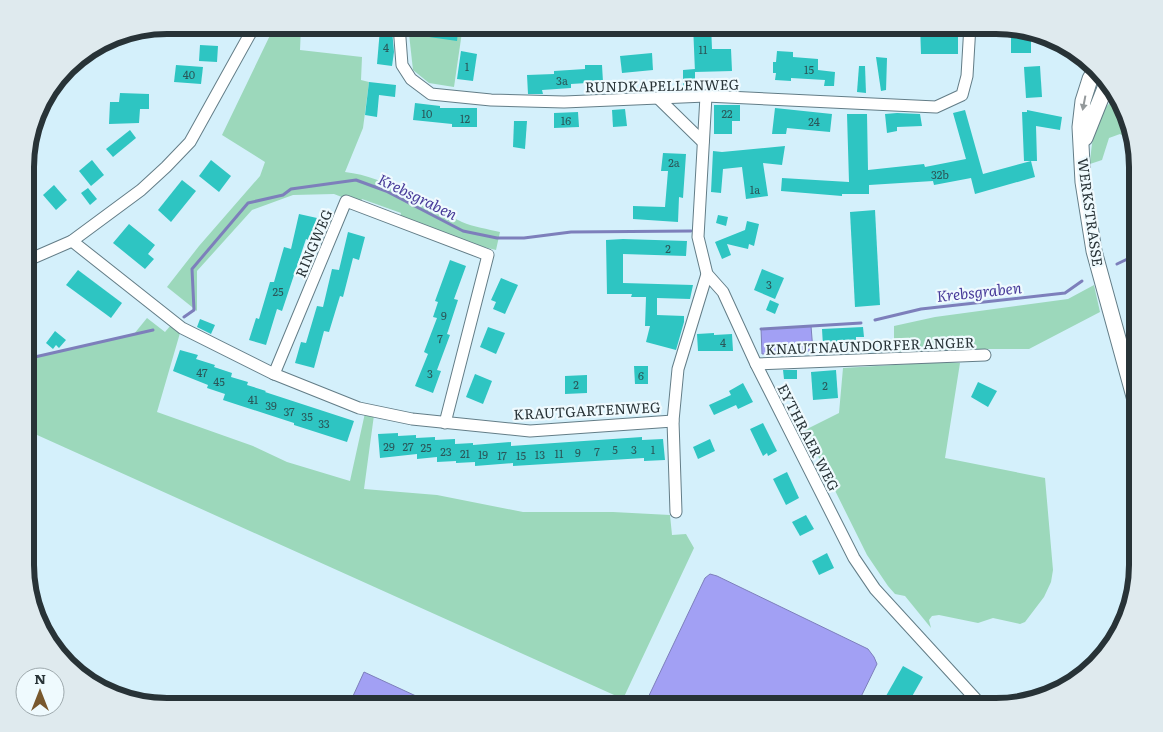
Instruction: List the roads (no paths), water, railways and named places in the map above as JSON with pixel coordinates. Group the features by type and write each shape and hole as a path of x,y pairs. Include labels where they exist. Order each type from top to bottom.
{"main road":[{"name":"WERKSTRASSE","path":"1092,75 1083,101 1080,127 1083,182 1094,251 1129,378"},
{"path":"1082,146 1108,95"}],"street":[{"path":"34,258 72,241 141,190 166,168 190,142 250,34"},
{"name":"RUNDKAPELLENWEG","path":"400,34 402,65 411,80 431,94 491,100 564,102 706,96 936,107 962,95 967,76 969,34"},
{"name":"EYTHRAER WEG","path":"706,96 698,237 707,274 723,292 756,364 860,566 875,589 975,698"},
{"path":"659,99 703,142"},
{"name":"RINGWEG","path":"274,374 346,201 488,255 445,423"},
{"name":"KRAUTGARTENWEG","path":"72,241 182,328 274,374 360,408 412,419 530,430 673,421"},
{"path":"676,512 673,421 678,369 707,274"},
{"name":"KNAUTNAUNDORFER ANGER","path":"756,364 985,355"}],"waterway":[{"name":"Krebsgraben","path":"184,317 194,310 192,269 248,203 283,195 291,189 356,180 386,191 463,231 497,238 524,238 571,232 691,231"},
{"name":"Krebsgraben","path":"1117,264 1129,258"},
{"name":"Krebsgraben","path":"875,320 921,309 1065,293 1082,281"},
{"name":"Krebsgraben","path":"761,329 861,323"},
{"name":"Krebsgraben","path":"34,357 153,330"}]}
